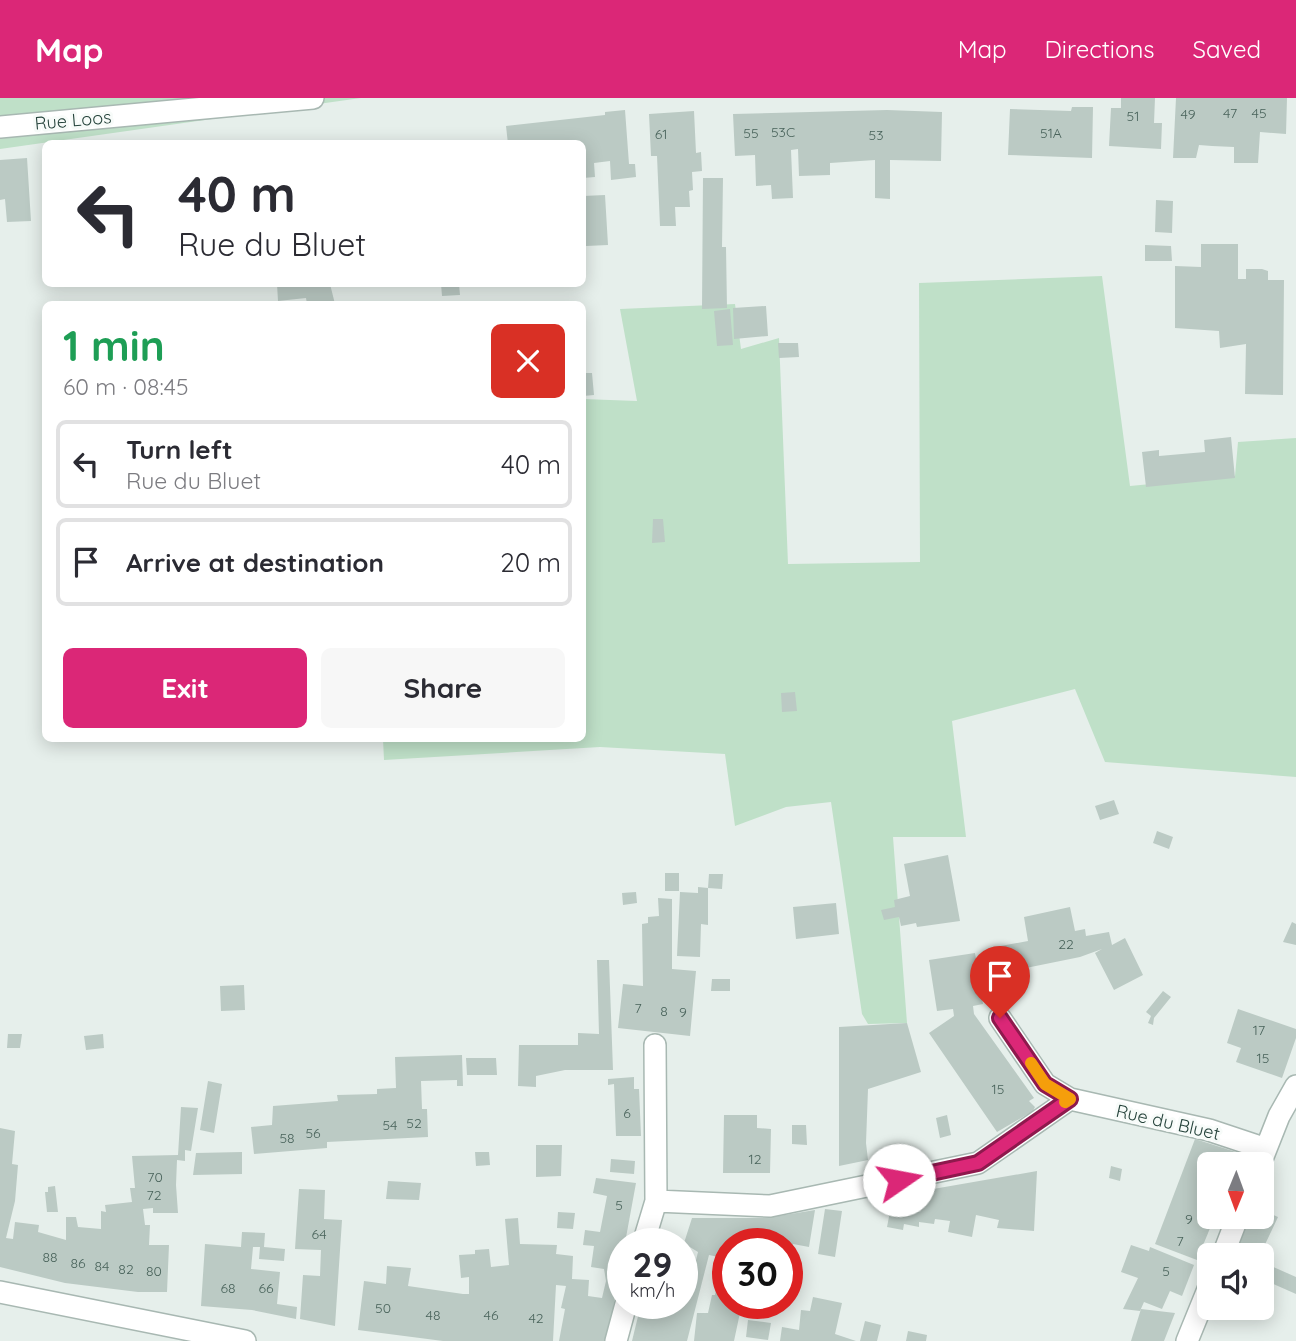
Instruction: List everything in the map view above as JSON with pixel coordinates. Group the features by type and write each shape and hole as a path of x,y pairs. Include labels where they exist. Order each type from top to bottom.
{"street":[{"name":"Rue Loos","path":"0,127 313,98"},
{"name":"Rue du Bluet","path":"1000,1018 1045,1084 1070,1099 1209,1130 1255,1152"},
{"path":"648,1228 656,1200 655,1045"},
{"path":"1265,1152 1279,1116 1296,1086"},
{"path":"656,1200 770,1206 978,1163 1070,1099"},
{"path":"0,1292 244,1341"},
{"path":"1187,1341 1197,1316"},
{"path":"615,1341 622,1319"}],"green space":[{"path":"0,98 361,98 64,140 42,140 42,143 0,149"},
{"path":"1102,276 1130,486 1235,476 1238,442 1296,438 1296,777 1105,762 1075,689 952,721 966,837 893,837 907,1023 868,1024 862,1014 831,802 786,807 735,826 725,754 600,747 384,760 383,742 586,742 586,399 637,401 620,309 735,304 741,349 779,338 788,564 920,562 919,283"}],"building":[{"path":"1121,98 1155,98 1154,123 1162,123 1161,149 1109,146 1111,108 1121,108"},
{"path":"1176,98 1287,98 1286,134 1260,132 1258,163 1234,163 1234,147 1199,145 1196,158 1173,158"},
{"path":"1072,107 1093,107 1092,158 1008,155 1010,109 1071,111"},
{"path":"625,110 629,164 635,164 636,177 611,180 610,161 594,163 595,177 586,178 586,140 508,140 506,126 605,115 605,112"},
{"path":"887,110 942,112 941,161 890,160 890,199 875,198 875,160 830,163 830,175 799,176 798,149 791,150 793,198 772,199 771,185 756,186 755,155 735,156 733,114"},
{"path":"694,111 696,153 701,152 702,171 692,172 690,207 675,207 676,226 660,226 657,156 651,156 649,114"},
{"path":"27,158 31,221 7,222 5,199 0,200 0,160"},
{"path":"703,178 723,178 722,247 726,247 727,308 702,309"},
{"path":"605,195 608,245 586,246 586,196"},
{"path":"1156,200 1173,201 1172,233 1155,232"},
{"path":"1201,244 1238,244 1238,279 1246,279 1246,269 1262,269 1268,271 1268,280 1284,280 1283,395 1245,394 1246,344 1220,348 1219,331 1175,328 1175,266 1201,267"},
{"path":"1145,245 1171,246 1172,261 1145,261"},
{"path":"277,287 331,287 334,301 306,301 306,298 278,301"},
{"path":"441,287 459,287 460,295 442,296"},
{"path":"766,306 768,336 734,339 733,308"},
{"path":"730,309 733,345 717,346 714,311"},
{"path":"778,343 798,343 799,357 779,358"},
{"path":"586,373 592,373 594,395 586,396"},
{"path":"1231,437 1235,478 1146,487 1142,452 1159,450 1159,456 1205,452 1204,440"},
{"path":"653,519 663,519 665,542 652,543"},
{"path":"795,692 797,711 782,712 781,693"},
{"path":"1114,800 1119,814 1100,820 1095,806"},
{"path":"1157,831 1173,837 1169,849 1153,843"},
{"path":"948,855 960,921 917,927 916,923 901,926 899,917 884,920 881,910 895,907 894,900 910,896 904,864"},
{"path":"665,873 679,873 679,891 665,891"},
{"path":"709,874 723,874 722,889 708,888"},
{"path":"698,887 708,888 708,925 701,924 700,957 677,956 680,892 698,893"},
{"path":"636,892 637,903 623,905 622,893"},
{"path":"658,898 672,899 672,969 696,971 690,1036 618,1028 623,984 643,986 642,924 648,923 648,917 659,916"},
{"path":"836,903 839,934 796,939 793,907"},
{"path":"1070,907 1075,931 1085,929 1086,936 1109,932 1112,945 1125,938 1143,975 1114,990 1095,953 1102,949 1080,957 996,974 990,948 1028,941 1024,917"},
{"path":"1292,922 1296,924 1296,945 1283,942"},
{"path":"975,953 983,1004 973,1006 974,1014 1034,1098 1029,1101 1035,1107 1033,1111 997,1132 929,1033 954,1016 953,1009 937,1011 929,960"},
{"path":"597,960 609,960 613,1070 565,1070 536,1076 536,1087 518,1086 519,1045 578,1045 578,1033 599,1034"},
{"path":"712,979 730,979 730,991 711,991"},
{"path":"244,985 245,1010 221,1011 220,986"},
{"path":"1163,991 1171,997 1154,1018 1153,1025 1148,1023 1151,1016 1146,1012"},
{"path":"1238,1009 1296,1029 1296,1038 1282,1078 1236,1062 1241,1048 1227,1043"},
{"path":"907,1023 921,1072 868,1089 868,1160 839,1166 839,1027"},
{"path":"8,1034 22,1034 20,1048 7,1048"},
{"path":"103,1034 104,1048 86,1050 84,1036"},
{"path":"462,1055 463,1086 457,1086 457,1080 421,1081 422,1109 427,1109 428,1137 327,1142 327,1148 254,1154 251,1127 272,1125 273,1106 338,1101 337,1095 377,1094 377,1089 396,1088 395,1057"},
{"path":"466,1058 496,1058 497,1075 467,1075"},
{"path":"634,1077 634,1089 639,1089 641,1136 616,1136 614,1084 608,1085 608,1079"},
{"path":"208,1081 222,1084 214,1133 200,1130"},
{"path":"181,1107 198,1108 191,1151 185,1150 185,1161 177,1160 178,1213 153,1213 153,1208 143,1209 145,1225 150,1225 149,1245 169,1245 167,1292 138,1292 65,1283 0,1267 0,1128 15,1131 12,1164 18,1165 15,1201 6,1238 13,1239 15,1222 39,1225 38,1232 66,1240 66,1217 76,1217 78,1227 101,1229 101,1211 106,1212 105,1205 132,1202 130,1188 135,1188 132,1156 178,1155"},
{"path":"724,1115 757,1115 757,1128 771,1129 770,1173 723,1173"},
{"path":"947,1115 951,1135 940,1138 936,1118"},
{"path":"792,1125 806,1125 807,1145 792,1144"},
{"path":"1195,1139 1236,1152 1197,1152 1197,1229 1210,1229 1204,1243 1197,1243 1197,1260 1155,1244"},
{"path":"536,1145 562,1145 561,1176 536,1177"},
{"path":"242,1152 242,1174 193,1175 196,1153"},
{"path":"475,1152 489,1152 490,1165 476,1166"},
{"path":"611,1159 635,1161 634,1174 610,1172"},
{"path":"1111,1166 1122,1169 1120,1181 1109,1178"},
{"path":"1037,1171 1034,1231 997,1228 999,1220 976,1215 972,1237 948,1232 950,1221 935,1219 934,1224 919,1222 919,1227 904,1224 903,1230 887,1227 893,1196"},
{"path":"596,1178 636,1183 628,1228 607,1228 607,1319 611,1319 607,1341 559,1341 565,1309 561,1308 566,1286 556,1285 553,1341 443,1341 358,1330 364,1281 386,1284 387,1266 411,1268 408,1286 469,1294 469,1277 461,1278 459,1255 475,1254 475,1250 489,1249 491,1267 509,1265 505,1219 518,1218 520,1244 557,1245 556,1254 573,1256 572,1279 589,1280 588,1296 602,1298 606,1281 604,1269 591,1267 594,1246 583,1245 585,1230 600,1232 607,1196 593,1193"},
{"path":"388,1181 421,1183 419,1200 386,1199"},
{"path":"55,1186 58,1212 47,1212 45,1192 48,1192 48,1187"},
{"path":"299,1189 325,1190 324,1219 342,1220 335,1326 300,1319 303,1275 320,1276 321,1250 295,1249"},
{"path":"825,1209 842,1211 835,1257 818,1254"},
{"path":"815,1210 809,1247 803,1246 803,1228 712,1228 712,1256 709,1255 698,1298 698,1228 689,1228 692,1218 766,1218"},
{"path":"558,1212 575,1213 573,1229 557,1228"},
{"path":"1242,1229 1272,1229 1266,1243 1236,1243"},
{"path":"242,1232 265,1233 264,1247 285,1249 284,1261 259,1259 260,1247 253,1247 251,1269 280,1272 277,1304 297,1307 296,1319 252,1310 201,1306 205,1244 241,1247"},
{"path":"1131,1245 1149,1251 1150,1247 1194,1265 1182,1296 1170,1291 1162,1309 1144,1302 1140,1311 1123,1309 1138,1278 1121,1272"},
{"path":"1274,1267 1296,1277 1296,1294 1274,1284"},
{"path":"712,1295 712,1319 739,1319 734,1341 694,1341 698,1313 708,1313"},
{"path":"813,1297 842,1303 835,1334 856,1341 780,1341 782,1327 799,1330 803,1310 810,1311"},
{"path":"1141,1309 1175,1313 1164,1341 1131,1341"},
{"path":"637,1319 693,1319 687,1341 632,1341"},
{"path":"748,1320 771,1323 768,1340 746,1337"},
{"path":"865,1321 881,1325 877,1341 860,1341"},
{"path":"908,1331 927,1335 926,1341 906,1341"}],"slow traffic":[{"path":"1031,1063 1045,1084 1070,1099 1065,1102"}],"route":[{"path":"899,1180 978,1163 1070,1099 1045,1084 1000,1018"}]}
